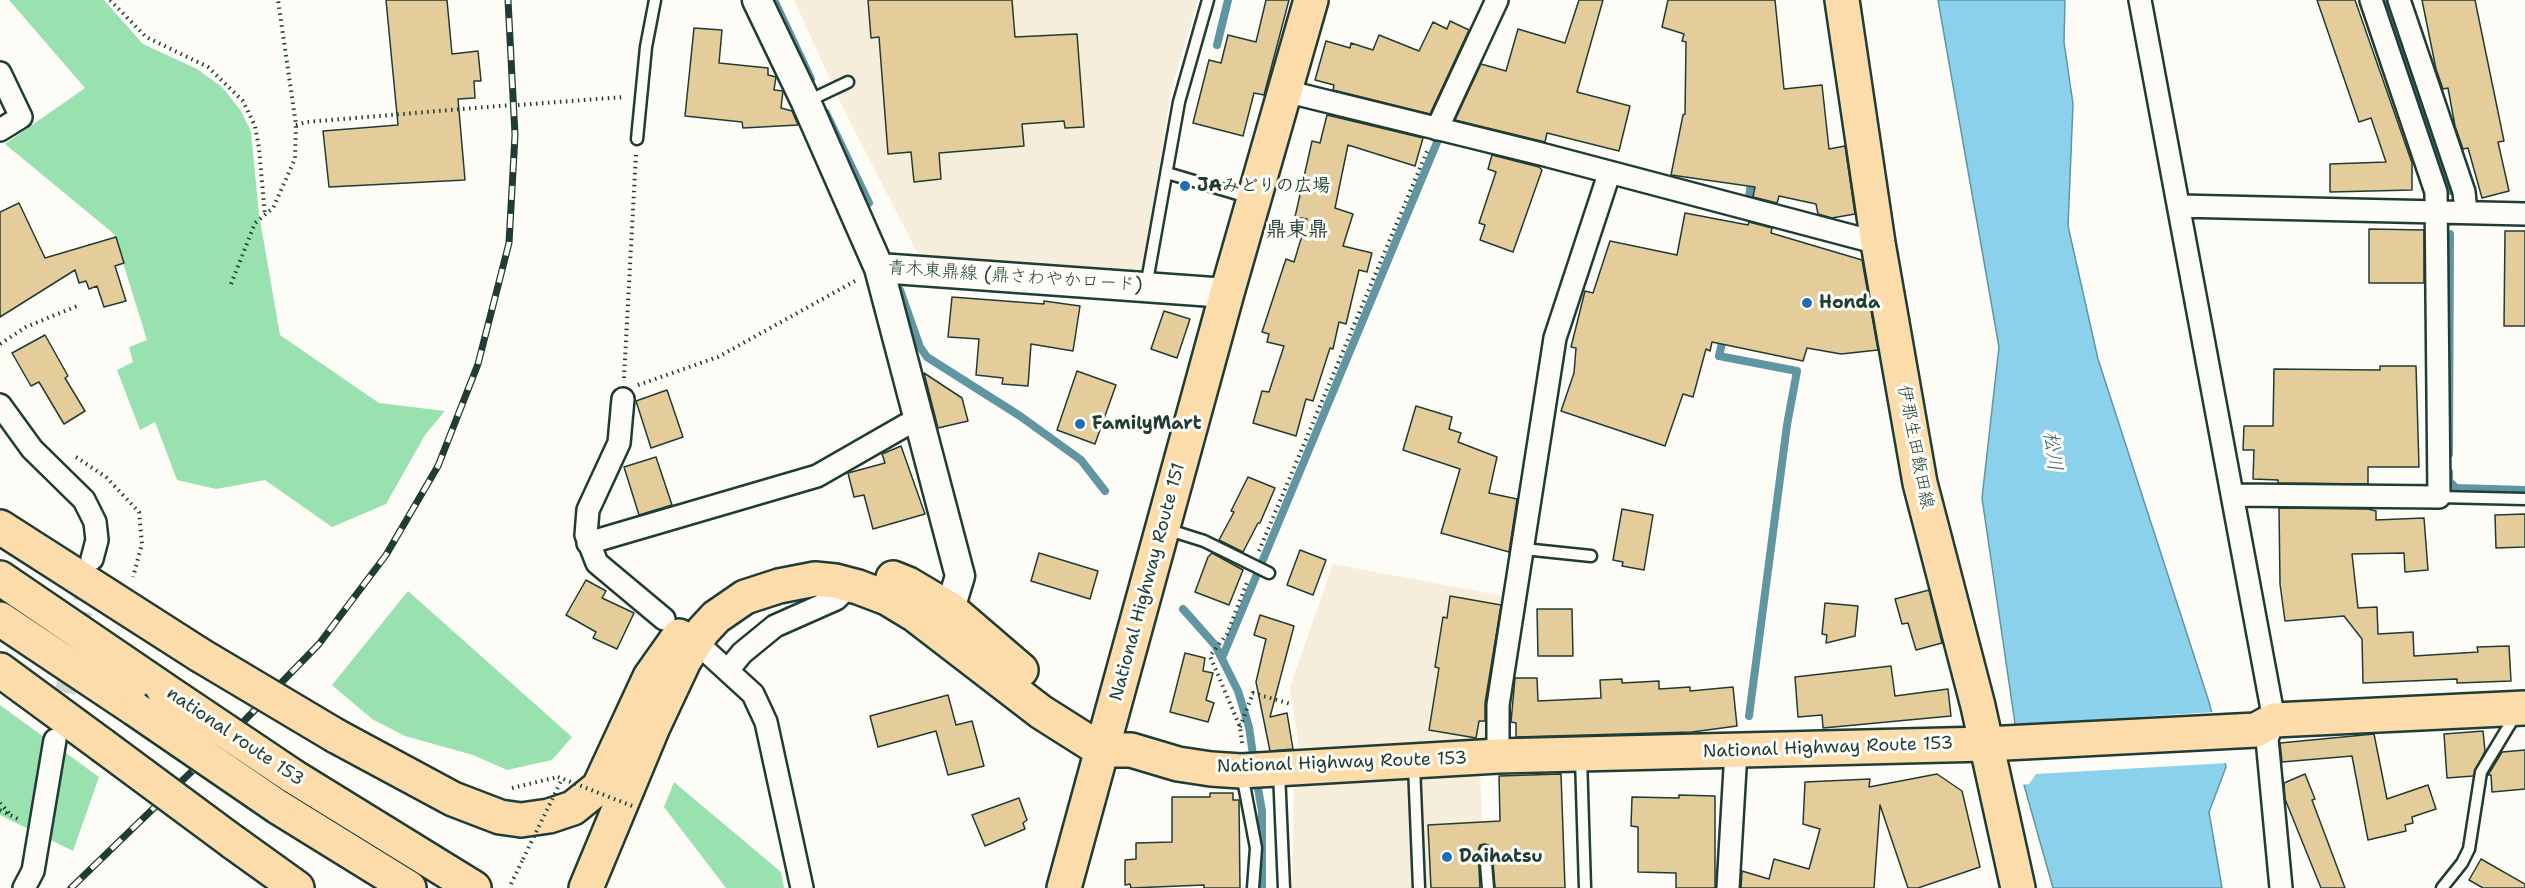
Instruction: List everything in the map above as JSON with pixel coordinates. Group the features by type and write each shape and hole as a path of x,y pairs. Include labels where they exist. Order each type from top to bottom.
{"main road":[{"name":"青木東鼎線 (鼎さわやかロード)","path":"757,0 806,102 879,268 1227,293"},
{"name":"National Highway Route 151","path":"1064,888 1113,743 1163,528 1227,293 1311,0"},
{"name":"伊那生田飯田線","path":"1842,0 1878,243 1920,483 1999,742 2018,888"},
{"path":"879,268 960,576 950,609"},
{"path":"0,526 201,655 336,736 453,800 490,814 521,820 549,816 573,808 599,787 650,677 689,624 719,597 752,579 814,566 873,571 908,584 950,609 1051,696 1113,743"},
{"name":"national route 153","path":"0,578 294,777 474,888"},
{"path":"586,888 653,727 684,661 703,631 729,607 761,591 815,579 850,585 887,598 915,615 1041,712 1113,743"},
{"name":"national route 153","path":"0,619 278,807 409,888"},
{"path":"0,670 297,888"},
{"name":"National Highway Route 153","path":"1113,743 1178,764 1256,766 1498,756 1736,752 1999,742 2522,709"}],"street":[{"path":"1437,129 1497,0"},
{"path":"2140,0 2233,495 2267,739 2281,888"},
{"path":"2233,495 2439,497 2438,211 2436,192 2371,0"},
{"path":"2399,0 2464,192 2466,212"},
{"path":"0,73 21,117 0,130"},
{"path":"1285,91 1878,243"},
{"path":"1498,756 1498,705 1555,338 1609,174"},
{"path":"2179,206 2525,214"},
{"path":"623,394 619,443 588,510 588,543 597,563 664,619"},
{"path":"0,405 32,449 84,500 95,522 98,540 92,559"},
{"path":"588,543 817,476 906,425 918,423"},
{"path":"728,670 742,653 775,626 836,599 850,585"},
{"path":"706,651 753,694 766,722 802,888"},
{"path":"24,888 33,871 55,740"},
{"path":"1728,888 1736,752"}],"lane":[{"path":"637,139 646,47 655,0"},
{"path":"1146,287 1179,102 1208,0"},
{"path":"806,102 848,82"},
{"path":"1167,173 1254,199"},
{"path":"2439,497 2525,499"},
{"path":"1163,528 1204,541 1269,573"},
{"path":"1524,549 1591,556"},
{"path":"2442,888 2462,863 2469,849 2481,772 2522,709"},
{"path":"1581,754 1585,888"},
{"path":"1414,761 1419,888"},
{"path":"1254,888 1256,848 1246,790 1256,766"},
{"path":"1256,766 1284,888"},
{"path":"1485,851 1488,888"}],"path":[{"path":"110,0 146,37 208,67 243,101 255,126 265,216"},
{"path":"231,284 255,223 273,208 295,159 296,125 278,0"},
{"path":"518,105 640,96"},
{"path":"296,125 306,122 511,105"},
{"path":"1256,766 1210,656 1227,634 1437,129"},
{"path":"637,139 623,394 718,357 879,268"},
{"path":"0,344 26,327 77,306"},
{"path":"1240,726 1253,693 1291,704"},
{"path":"508,788 558,777 635,807"},
{"path":"511,884 562,779"},
{"path":"0,803 11,815"}],"shaded area":[{"path":"794,0 1198,0 1171,91 1143,271 920,258 844,110"},
{"path":"1333,564 1509,597 1487,744 1300,753 1290,687"},
{"path":"1480,772 1485,888 1292,888 1294,783"}],"green space":[{"path":"9,0 104,0 143,44 197,69 222,87 241,111 251,132 259,214 280,335 379,403 445,411 425,435 386,504 332,527 265,480 216,489 177,480 155,422 140,430 117,370 133,362 129,347 147,340 114,234 5,144 85,88"},
{"path":"408,591 572,737 552,760 507,770 473,755 405,736 372,719 332,685"},
{"path":"0,705 99,777 73,851 0,815"},
{"path":"674,782 781,872 784,888 726,888 664,807"}],"water":[{"name":"松川","path":"1938,0 2065,0 2064,42 2073,104 2068,226 2098,359 2209,702 2226,767 2209,812 2222,888 2053,888 2024,785 1982,498 1999,347"}],"pier":[{"path":"2215,712 2228,763 2036,774 2029,784 2021,785 2012,725"}],"building":[{"path":"386,0 447,0 452,54 478,51 481,81 474,81 475,98 458,99 465,180 329,187 323,131 398,125"},
{"path":"868,0 1012,0 1015,37 1077,34 1084,127 1065,128 1064,121 1022,124 1024,146 939,153 941,179 914,182 911,152 888,154 879,37 871,38"},
{"path":"1266,0 1289,0 1264,95 1254,93 1243,136 1193,123 1209,60 1221,63 1228,35 1256,42"},
{"path":"1579,0 1603,0 1577,92 1630,106 1619,151 1547,133 1545,142 1455,120 1481,64 1506,71 1518,29 1565,43"},
{"path":"1668,0 1775,0 1784,89 1822,85 1829,149 1845,146 1855,214 1832,218 1818,214 1816,204 1779,196 1777,203 1753,197 1755,187 1671,175 1685,114 1686,42 1682,41 1684,34 1662,27"},
{"path":"2317,0 2355,0 2412,163 2412,190 2330,192 2330,164 2386,162 2371,118 2359,122"},
{"path":"2422,0 2475,0 2504,141 2498,142 2509,191 2482,198 2468,148 2463,149 2455,126 2448,88 2443,89 2436,69"},
{"path":"1450,21 1469,30 1430,114 1333,90 1334,85 1315,80 1326,41 1350,48 1351,43 1373,50 1379,35 1419,51 1433,22 1447,29"},
{"path":"694,28 722,30 719,63 768,68 768,75 776,77 774,90 783,91 781,108 792,111 798,125 743,128 742,122 685,116"},
{"path":"1327,115 1423,138 1415,166 1348,145 1335,208 1353,214 1343,246 1372,253 1367,272 1359,270 1346,324 1339,322 1333,349 1330,348 1313,401 1306,399 1296,436 1253,423 1262,391 1269,392 1284,346 1267,342 1269,334 1262,332 1286,259 1294,262 1307,219 1295,217 1312,141 1320,143"},
{"path":"1492,155 1539,167 1542,170 1513,252 1480,240 1485,225 1479,223 1496,172 1488,169"},
{"path":"19,203 45,258 116,237 124,263 115,266 126,301 104,307 97,286 89,289 86,281 79,283 75,270 0,317 0,212"},
{"path":"1685,213 1748,225 1749,222 1772,228 1771,233 1862,260 1878,350 1841,354 1807,348 1803,361 1712,342 1710,351 1706,349 1693,397 1683,394 1665,446 1561,411 1574,373 1576,348 1571,347 1585,291 1593,293 1610,241 1677,255"},
{"path":"2369,229 2424,230 2424,283 2369,283"},
{"path":"2505,231 2525,231 2525,326 2504,326"},
{"path":"952,297 1044,304 1044,301 1080,306 1073,351 1031,344 1028,386 1002,384 1003,378 976,375 979,339 948,337"},
{"path":"1164,311 1190,319 1177,358 1151,349"},
{"path":"45,335 68,376 65,378 85,411 64,424 39,382 31,386 12,353"},
{"path":"2380,366 2416,366 2419,467 2368,467 2368,484 2278,483 2278,480 2253,479 2254,450 2243,450 2244,426 2273,426 2274,369 2380,370"},
{"path":"1077,371 1116,385 1095,444 1057,430"},
{"path":"924,373 962,398 968,421 938,428"},
{"path":"667,390 683,437 651,448 636,401"},
{"path":"1416,406 1452,417 1449,429 1461,433 1458,442 1497,457 1489,493 1517,499 1509,552 1441,533 1460,469 1403,450"},
{"path":"901,446 925,514 873,529 864,495 854,497 848,473 885,463 882,454"},
{"path":"656,457 672,505 639,515 624,467"},
{"path":"1248,477 1275,488 1260,523 1243,552 1219,540 1234,512 1231,511"},
{"path":"2279,508 2368,509 2376,511 2376,520 2424,518 2428,570 2405,572 2404,553 2352,554 2358,608 2377,607 2378,634 2413,632 2414,656 2478,652 2477,647 2509,646 2511,681 2457,683 2457,679 2363,683 2362,639 2344,616 2285,621 2280,584"},
{"path":"1622,509 1653,515 1644,570 1622,566 1623,562 1613,560"},
{"path":"2525,514 2525,547 2496,548 2495,515"},
{"path":"1300,550 1326,560 1313,595 1287,585"},
{"path":"1039,553 1098,571 1090,599 1031,581"},
{"path":"1212,553 1243,570 1229,605 1195,592 1208,557"},
{"path":"586,580 606,591 602,598 634,613 617,649 593,638 596,632 566,615"},
{"path":"1929,590 1942,643 1916,650 1908,623 1902,624 1895,599"},
{"path":"1450,596 1501,605 1485,703 1485,721 1479,721 1476,738 1429,730 1439,668 1435,667 1443,617 1447,618"},
{"path":"1825,603 1858,606 1855,636 1826,643 1827,635 1822,634"},
{"path":"1537,609 1572,609 1573,656 1538,656"},
{"path":"1260,615 1294,626 1270,717 1287,713 1293,749 1270,751 1256,682 1266,639 1254,635"},
{"path":"1185,653 1205,658 1203,671 1213,673 1206,700 1214,703 1208,722 1170,712"},
{"path":"1891,666 1895,696 1948,689 1951,716 1823,728 1822,715 1798,717 1795,677"},
{"path":"1515,678 1537,678 1538,701 1601,698 1600,680 1622,679 1622,683 1659,681 1659,689 1690,687 1690,691 1733,687 1737,726 1692,732 1516,737 1516,723 1511,722"},
{"path":"948,695 956,725 972,721 984,766 948,775 936,731 878,747 870,716"},
{"path":"2483,731 2485,751 2473,776 2447,778 2444,734"},
{"path":"2374,734 2387,799 2428,785 2436,809 2412,817 2413,823 2405,825 2406,831 2368,840 2352,756 2282,762 2280,743"},
{"path":"2525,750 2525,789 2492,792 2491,775 2488,775 2502,752"},
{"path":"1561,774 1565,888 1495,888 1492,850 1485,844 1480,845 1478,851 1480,888 1431,888 1428,825 1500,821 1499,776"},
{"path":"1937,774 1962,791 1980,867 1918,888 1908,888 1880,805 1874,888 1741,888 1742,871 1769,879 1774,859 1809,869 1820,829 1803,824 1805,782 1870,779 1869,787"},
{"path":"2305,774 2315,799 2312,800 2345,888 2321,888 2285,799 2284,783"},
{"path":"1210,793 1233,793 1233,800 1239,800 1240,888 1204,888 1204,885 1131,888 1130,884 1125,885 1125,860 1136,859 1136,843 1172,842 1172,797 1210,797"},
{"path":"1679,795 1715,796 1715,888 1676,888 1676,873 1638,872 1638,827 1631,826 1632,797 1679,798"},
{"path":"1019,798 1027,820 1023,823 1025,829 985,846 972,815"},
{"path":"2481,859 2525,884 2525,888 2483,888 2469,880"}],"waterway":[{"path":"774,0 811,79"},
{"path":"1217,45 1228,0"},
{"path":"2385,0 2450,191"},
{"path":"826,113 869,203"},
{"path":"1222,658 1438,140"},
{"path":"1749,197 1752,178"},
{"path":"2449,454 2450,234"},
{"path":"900,290 920,347 927,357 1020,416 1081,460 1105,491"},
{"path":"1724,334 1719,356 1797,371 1787,425 1749,716"},
{"path":"2449,472 2449,481 2456,488 2525,490"},
{"path":"1183,609 1215,645 1238,691 1249,727 1254,762"},
{"path":"1256,777 1262,811 1262,888"}],"tunnel":[{"path":"59,723 90,572"}],"railway":[{"path":"71,888 245,720 319,644 386,555 438,466 478,364 509,243 515,135 508,0"}],"place":[{"name":"JAみどりの広場","path":"1185,186"},
{"name":"Honda","path":"1807,303"},
{"name":"FamilyMart","path":"1080,424"},
{"name":"Daihatsu","path":"1447,857"}],"district":[{"name":"鼎東鼎","path":"1297,231"}]}
